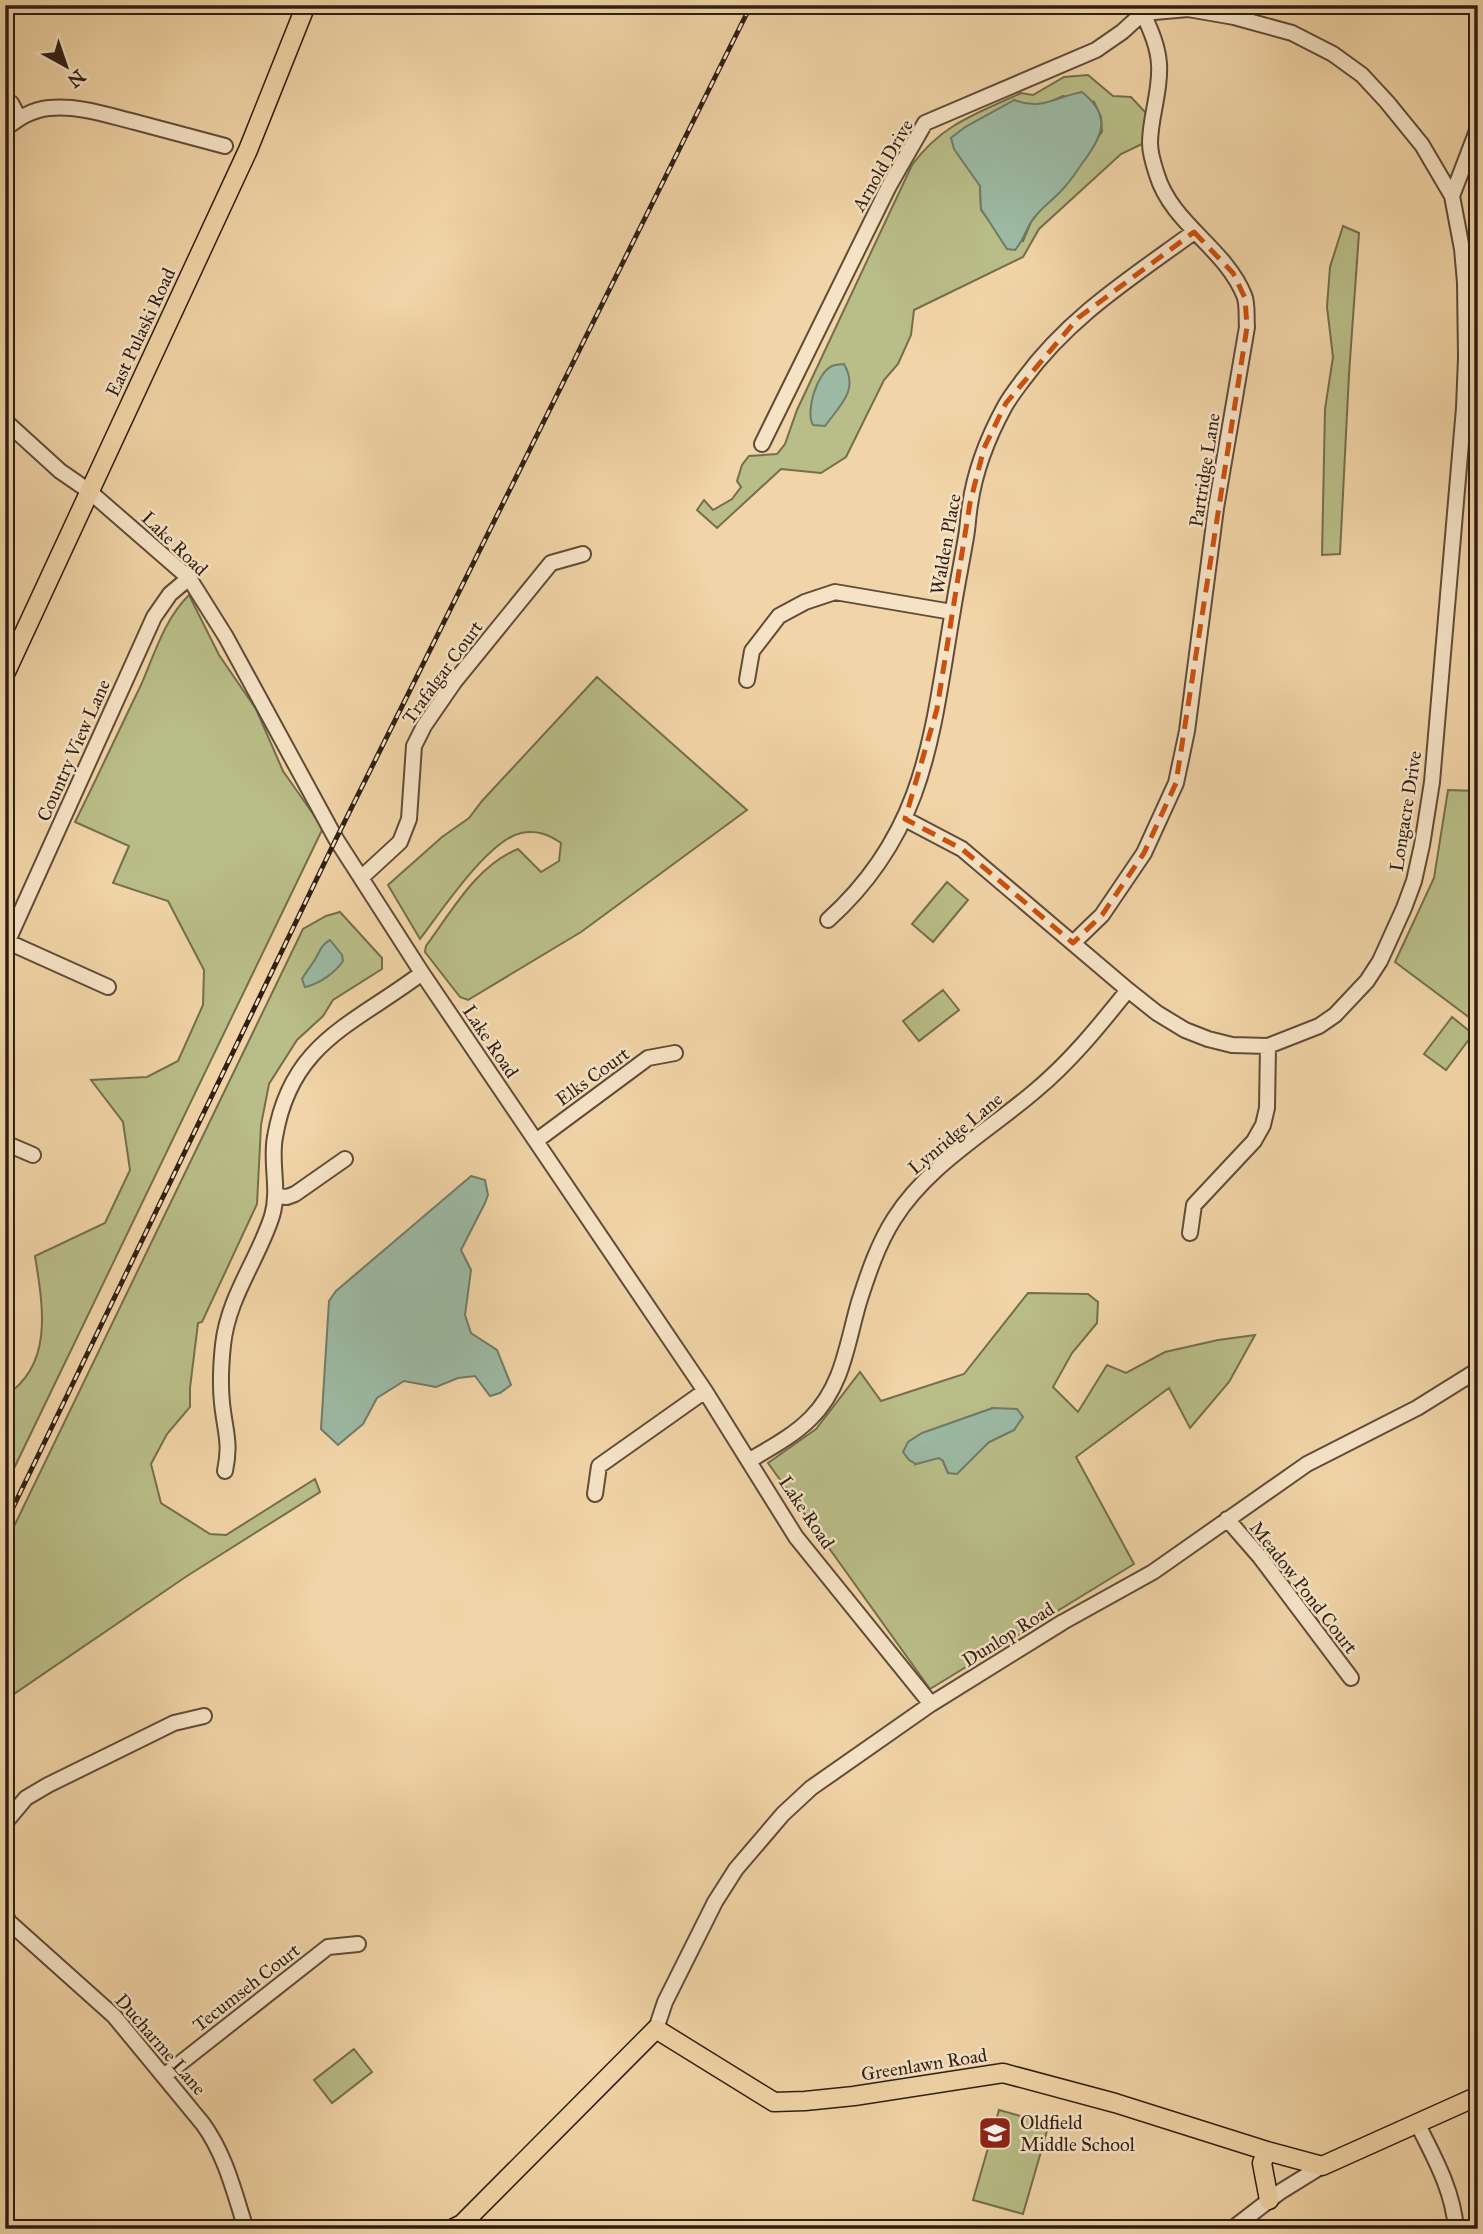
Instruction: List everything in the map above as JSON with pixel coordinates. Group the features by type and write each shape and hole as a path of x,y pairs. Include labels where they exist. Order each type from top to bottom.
{"main road":[{"name":"East Pulaski Road","path":"5,674 248,150 306,5"},
{"name":"Greenlawn Road","path":"656,2029 774,2102 854,2096 1003,2073 1322,2166"},
{"path":"452,2229 462,2224 656,2029"},
{"path":"1322,2166 1478,2096"},
{"path":"1267,2151 1262,2163 1269,2200"}],"street":[{"path":"1145,9 1188,9 1234,17 1292,33 1333,54 1362,75 1387,102 1422,145 1452,196"},
{"name":"Partridge Lane","path":"1073,943 1102,915 1144,853 1176,783 1187,731 1216,508 1247,327 1245,298 1233,273 1216,252 1194,232 1170,201 1157,176 1150,144 1158,99 1160,63 1145,9"},
{"name":"Arnold Drive","path":"762,444 889,186 925,124 1096,50 1122,32 1145,9"},
{"path":"10,103 19,118"},
{"path":"5,129 19,118 48,108 72,108 225,146"},
{"path":"1452,196 1478,128"},
{"name":"Longacre Drive","path":"905,819 962,849 1128,990 1185,1030 1232,1045 1268,1046 1319,1026 1351,999 1380,961 1414,881 1432,782 1471,409 1466,358 1465,282 1452,196"},
{"name":"Walden Place","path":"828,920 849,902 875,871 905,819 918,789 949,645 970,503 984,448 1006,403 1037,361 1078,318 1194,232"},
{"name":"Lake Road","path":"5,421 60,471 89,491 189,579 226,637 326,822 422,974 705,1391 796,1536 931,1704"},
{"name":"Trafalgar Court","path":"361,878 400,842 409,819 414,746 424,726 462,672 551,563 583,554"},
{"name":"Country View Lane","path":"7,944 154,617 170,594 189,579"},
{"path":"747,680 752,651 779,616 804,603 835,592 952,612"},
{"path":"7,944 108,987"},
{"path":"225,1472 229,1448 220,1384 227,1322 271,1217 276,1196 274,1139 286,1093 301,1066 318,1047 422,974"},
{"name":"Lynridge Lane","path":"750,1460 788,1439 813,1416 834,1386 846,1357 859,1303 875,1256 910,1196 938,1168 1036,1091 1072,1058 1128,990"},
{"path":"1190,1233 1194,1205 1254,1141 1263,1125 1267,1108 1268,1046"},
{"name":"Elks Court","path":"536,1141 648,1058 676,1053"},
{"path":"5,1143 33,1156"},
{"path":"276,1196 287,1197 295,1194 345,1160"},
{"name":"Dunlop Road","path":"656,2029 665,2002 715,1902 736,1869 783,1814 811,1788 931,1704 1063,1622 1153,1572 1307,1464 1417,1408 1478,1370"},
{"path":"594,1494 599,1466 705,1391"},
{"name":"Meadow Pond Court","path":"1227,1519 1260,1557 1351,1678"},
{"path":"5,1823 26,1798 48,1785 174,1723 204,1716"},
{"name":"Ducharme Lane","path":"5,1914 9,1922 114,2016 216,2142 225,2161 246,2229"},
{"name":"Tecumseh Court","path":"164,2076 328,1947 358,1944"},
{"path":"1417,2123 1450,2194 1456,2229"},
{"path":"1232,2229 1269,2200 1322,2166"}],"highlighted area":[{"path":"1194,232 1233,273 1245,298 1247,327 1176,783 1144,853 1102,915 1073,943 962,849 905,819 937,709 970,503 984,448 1006,403 1078,318"}],"green space":[{"path":"1088,75 1113,96 1131,97 1147,114 1144,143 1121,154 1039,229 1023,257 914,310 911,335 898,364 884,380 846,457 821,473 781,469 717,528 697,510 704,500 713,510 732,499 741,487 737,481 742,465 749,456 777,454 785,444 797,410 912,165 935,139 961,122 1021,93 1033,95 1064,77","holes":["1063,96 1094,102 1101,117 1102,132 1031,222 1023,241 991,223 981,210 980,186 1014,100 1039,104"]},
{"path":"1343,226 1359,233 1340,554 1322,555 1325,409 1333,357 1327,307 1330,267"},
{"path":"189,595 219,655 256,709 283,771 323,828 5,1487 5,1396 21,1383 31,1368 41,1333 41,1295 35,1256 105,1223 130,1170 123,1122 91,1080 147,1077 178,1061 203,1005 204,970 168,901 113,883 129,846 75,822 167,626"},
{"path":"597,677 747,810 581,932 468,1000 460,997 425,952 426,946 455,904 490,866 518,849 541,872 559,861 561,843 537,832 521,833 508,838 466,879 420,939 388,885 442,837 469,818"},
{"path":"1448,790 1478,791 1478,1024 1395,962 1434,878"},
{"path":"947,882 968,900 933,942 912,924"},
{"path":"340,912 382,958 382,969 333,1000 323,1016 297,1040 269,1084 261,1125 257,1204 202,1322 198,1323 190,1407 167,1434 151,1464 161,1503 210,1534 226,1535 315,1479 320,1492 187,1576 5,1700 5,1545 303,929 326,916"},
{"path":"943,990 959,1010 919,1041 903,1021"},
{"path":"1452,1017 1473,1034 1446,1070 1424,1054"},
{"path":"1028,1293 1088,1294 1098,1302 1097,1323 1072,1353 1053,1387 1078,1412 1107,1365 1126,1373 1165,1352 1255,1335 1229,1382 1190,1428 1169,1388 1076,1457 1134,1564 930,1689 768,1463 816,1429 860,1372 881,1401 964,1374","holes":["993,1408 1014,1430 989,1442 948,1473 939,1457 916,1464 948,1424"]},
{"path":"354,2049 372,2072 332,2103 314,2080"},
{"path":"999,2110 1049,2124 1023,2214 973,2200"}],"shaded area":[{"path":"1082,92 1098,110 1101,119 1099,136 1067,185 1034,218 1015,250 1007,249 981,209 980,186 954,149 951,138 965,127 1014,100 1041,104"},
{"path":"844,364 850,382 842,404 825,426 813,425 810,411 817,384 827,370 834,365"},
{"path":"330,940 342,955 343,961 326,977 305,987 302,979 321,948"},
{"path":"471,1176 485,1180 488,1195 461,1250 471,1270 465,1315 471,1333 497,1350 511,1385 490,1396 475,1376 458,1378 436,1387 404,1381 377,1398 363,1424 338,1445 321,1429 329,1301 336,1291"},
{"path":"993,1408 1017,1409 1023,1417 1014,1430 989,1442 957,1474 948,1473 939,1458 916,1464 903,1452 908,1442 922,1433"}],"railway":[{"path":"5,1524 336,839 751,5"}],"place":[{"name":"Oldfield Middle School","path":"995,2133"}]}
